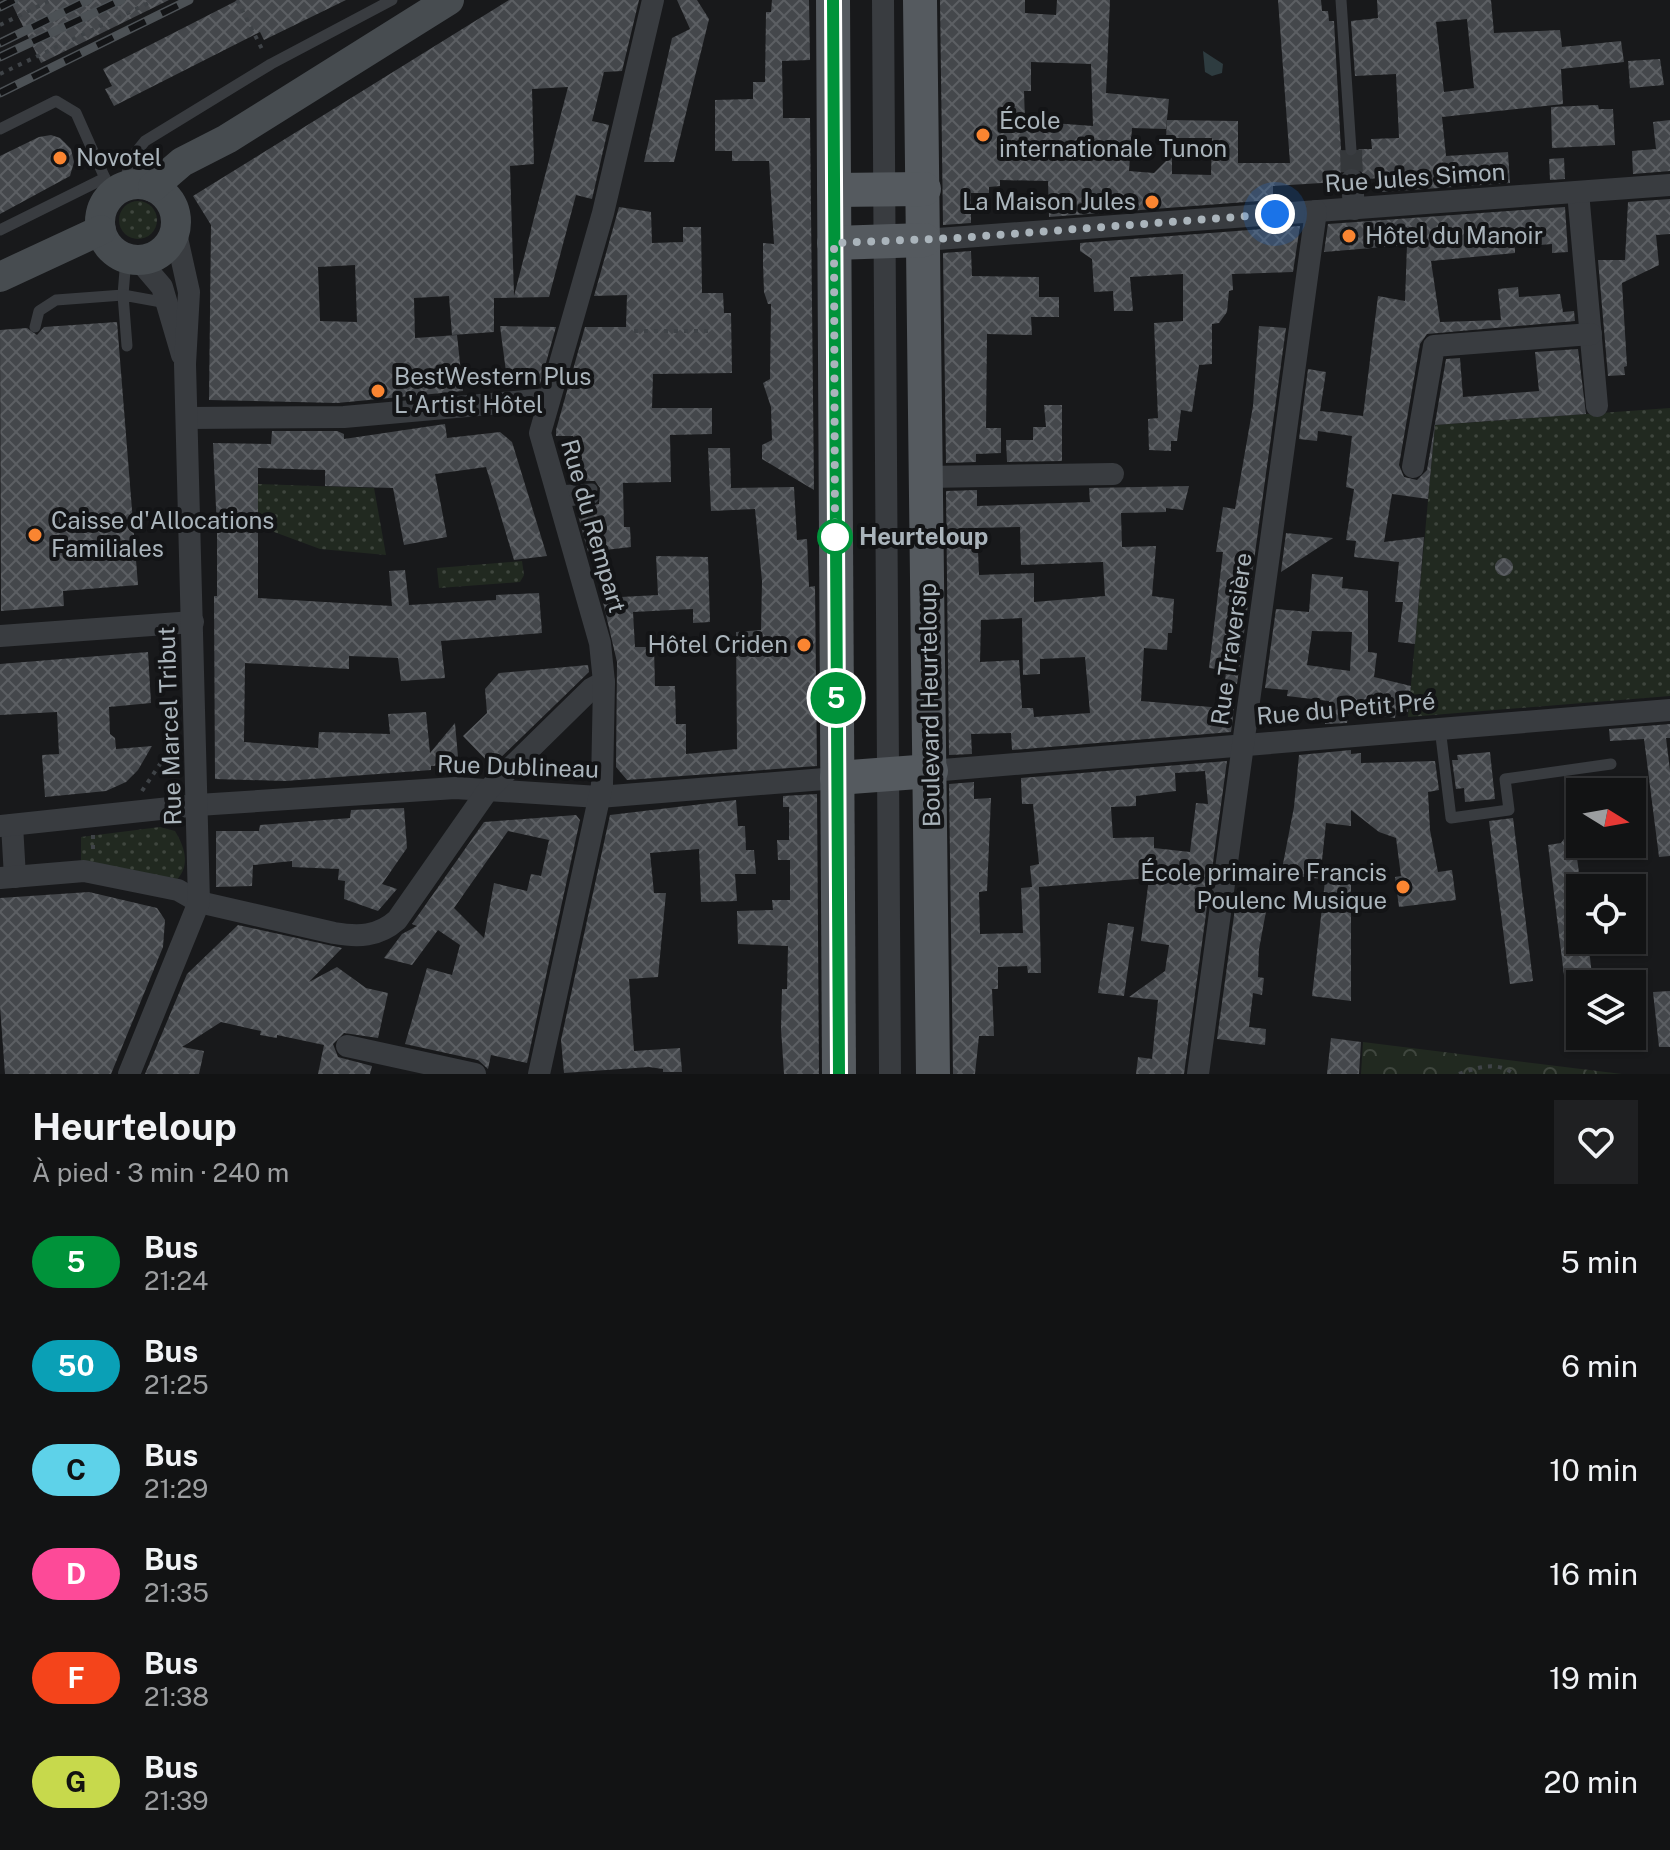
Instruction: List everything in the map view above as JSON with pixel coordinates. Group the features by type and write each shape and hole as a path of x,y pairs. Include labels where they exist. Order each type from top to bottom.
{"main road":[{"path":"141,196 163,250 133,259 105,242 101,230 104,205 141,196 179,189 227,139 449,0"},
{"path":"833,0 839,1074"},
{"name":"Boulevard Heurteloup","path":"920,0 933,1074"},
{"path":"834,190 924,189"},
{"path":"0,277 101,230"},
{"path":"834,243 924,240"},
{"path":"837,778 931,771"}],"street":[{"name":"Rue du Rempart","path":"539,1074 599,797 604,759 604,682 600,643 540,433 547,399 603,213 653,0"},
{"name":"Boulevard Heurteloup","path":"883,0 890,1074"},
{"path":"1352,180 1354,209"},
{"name":"Rue Jules Simon","path":"924,240 1670,185"},
{"path":"1578,192 1597,406"},
{"name":"Rue Marcel Tribut","path":"129,1074 199,902 185,364 189,292 141,196"},
{"name":"Rue Traversière","path":"1198,1074 1316,211"},
{"name":"Rue Marcel Tribut","path":"133,259 159,281 185,364"},
{"path":"1413,467 1434,346 1591,334"},
{"path":"188,418 344,417 547,399"},
{"path":"926,477 1113,474"},
{"path":"0,636 193,622"},
{"path":"6,825 7,877 84,871 178,890 199,902 334,933 366,936 379,932 397,920 488,790 523,752 593,687 604,682"},
{"name":"Rue du Petit Pré","path":"931,771 1670,710"},
{"name":"Rue Dublineau","path":"6,825 198,805 455,788 599,797 837,778"},
{"path":"347,1046 475,1074"}],"lane":[{"path":"141,196 128,162 145,141 271,64 392,0"},
{"path":"1341,0 1351,150"},
{"path":"0,129 56,101 76,113 141,196"},
{"path":"0,230 141,196"},
{"path":"127,346 123,295 133,259"},
{"path":"35,327 39,311 56,300 123,295 168,303"},
{"path":"556,496 593,493"},
{"path":"1440,727 1451,818 1509,810 1505,779 1611,764"}],"path":[{"path":"0,25 51,0"},
{"path":"0,74 155,0"},
{"path":"237,0 266,56"},
{"path":"634,331 709,331"},
{"path":"141,793 172,746"},
{"path":"93,833 93,853"},
{"path":"1459,1074 1480,1066 1495,1066 1514,1074"}],"green space":[{"path":"138,201 152,206 157,220 152,234 138,239 124,234 119,220 124,206"},
{"path":"1670,408 1670,696 1408,717 1435,425"},
{"path":"258,484 374,488 386,555 320,549 258,526"},
{"path":"522,561 524,575 520,582 439,588 437,568"},
{"path":"160,827 175,831 184,852 182,872 173,883 81,862 81,837"},
{"path":"1363,1042 1622,1074 1361,1074"}],"shaded area":[{"path":"1203,51 1223,64 1222,73 1212,76 1205,72"}],"building":[{"path":"10,0 169,0 41,63"},
{"path":"238,0 346,0 264,40 260,32 114,106 105,89 112,86 103,69"},
{"path":"509,0 639,0 622,71 604,72 592,121 609,125 592,199 576,195 549,297 494,298 494,332 452,335 449,296 414,298 415,338 457,335 463,391 337,403 209,400 211,225 193,196","holes":["568,87 534,218 514,296 510,166 534,164 532,89","355,265 357,322 320,321 318,267"]},
{"path":"677,0 697,0 709,19 674,162 644,162 672,38 690,29"},
{"path":"772,0 809,0 810,60 782,61 783,118 810,118 814,490 762,459 762,445 772,440 771,407 763,383 770,379 771,304 768,304 764,292 763,243 774,244 769,161 732,161 732,151 715,151 715,100 753,99 753,82 765,82 766,12 771,12"},
{"path":"940,0 1025,0 1025,13 1056,15 1057,0 1110,0 1106,93 1169,99 1166,129 1132,128 1129,171 1154,173 1172,155 1172,174 1211,175 1212,138 1166,138 1167,120 1238,121 1238,163 1290,163 1278,0 1321,0 1322,11 1328,11 1329,21 1334,21 1341,150 1351,158 1359,149 1372,149 1371,139 1399,138 1396,74 1355,76 1351,21 1378,18 1377,0 1491,0 1494,33 1560,30 1562,47 1621,41 1624,62 1561,69 1563,104 1442,117 1446,156 1508,152 1510,183 1382,192 1381,178 1366,179 1359,168 1350,166 1340,173 1338,182 1273,186 1273,200 1049,217 1048,181 1000,180 1000,186 989,187 989,193 971,193 971,223 943,225","holes":["1467,19 1474,88 1444,92 1436,22","1031,62 1091,64 1093,126 1025,121 1024,91 1031,91"]},
{"path":"1660,59 1664,85 1630,88 1628,61"},
{"path":"1598,105 1599,109 1613,109 1615,145 1552,148 1551,107"},
{"path":"1670,120 1670,171 1633,174 1632,151 1656,149 1653,122"},
{"path":"51,135 60,138 71,149 74,162 70,176 0,214 0,156 39,137"},
{"path":"1564,158 1565,179 1550,180 1549,159"},
{"path":"1670,199 1670,234 1656,235 1659,265 1622,283 1627,366 1624,367 1625,375 1608,376 1598,260 1625,260 1628,202"},
{"path":"619,207 651,212 652,243 683,242 683,227 701,227 702,293 723,293 724,313 731,313 732,373 653,374 652,408 712,408 712,434 670,435 671,482 623,483 624,527 630,527 631,547 588,552 576,508 599,504 600,488 595,481 582,481 573,455 573,436 556,436 556,430 585,327 626,327 627,295 594,296"},
{"path":"1565,207 1568,252 1552,253 1552,244 1515,247 1515,253 1431,261 1440,322 1501,320 1498,289 1518,287 1519,297 1560,294 1563,312 1574,311 1575,321 1427,334 1420,344 1399,465 1404,477 1417,480 1427,470 1446,359 1460,358 1463,397 1539,391 1535,352 1578,349 1586,414 1435,425 1428,499 1392,494 1384,542 1424,537 1415,644 1398,642 1403,602 1395,602 1399,562 1354,557 1356,541 1346,540 1354,489 1346,487 1352,436 1318,431 1317,441 1299,439 1308,369 1326,372 1320,411 1363,416 1378,296 1405,301 1407,245 1324,252 1328,224"},
{"path":"1300,226 1293,272 1232,274 1233,290 1229,291 1227,312 1219,323 1212,324 1212,364 1199,365 1192,412 1181,410 1177,441 1171,441 1171,451 1149,450 1148,419 1158,418 1154,323 1183,321 1183,274 1130,277 1133,311 1114,311 1113,291 1094,292 1092,259 1080,251 1080,243"},
{"path":"971,251 972,276 1039,277 1039,297 1059,297 1059,317 1031,317 1032,335 987,334 986,428 1001,428 1001,453 976,454 976,462 946,463 943,253"},
{"path":"117,322 138,585 63,591 64,606 1,611 0,330 27,328 37,335 44,327"},
{"path":"500,326 556,327 540,384 508,387"},
{"path":"1259,326 1286,328 1237,684 1225,683 1226,670 1209,668 1223,552 1216,552 1223,507 1235,509 1253,406"},
{"path":"1044,405 1062,405 1062,461 1007,462 1006,440 1033,440 1033,427 1046,427"},
{"path":"445,424 447,438 500,432 512,442 547,556 514,560 486,467 435,474 447,537 404,545 393,488 325,486 325,470 258,468 258,598 392,606 389,571 405,570 409,605 496,600 496,595 539,593 542,633 441,641 445,678 401,681 398,658 349,656 349,669 245,663 244,742 318,748 319,732 390,734 388,714 426,712 430,753 455,723 458,757 450,765 431,766 431,770 285,781 215,779 214,596 217,596 217,529 213,443 271,444 272,431 337,431 344,434 344,439"},
{"path":"708,448 730,448 731,488 794,487 797,540 807,539 809,587 815,586 817,766 627,780 616,767 617,662 602,598 658,595 656,556 708,557 710,622 693,623 693,609 633,612 635,647 654,647 655,686 675,686 676,724 686,724 686,754 737,749 736,632 761,630 762,581 755,509 711,511"},
{"path":"1189,486 1183,510 1166,508 1166,512 1121,513 1122,547 1156,546 1152,596 1174,599 1172,633 1168,633 1167,650 1144,648 1141,701 1234,709 1231,732 1012,750 1011,733 971,734 972,754 949,755 946,491 977,490 977,506 1090,502 1089,488","holes":["1020,527 1021,565 1103,562 1105,596 1034,602 1034,573 979,575 977,528","1022,618 1023,675 1040,674 1040,659 1085,657 1090,713 1034,717 1033,708 1022,708 1019,660 980,662 981,620"]},
{"path":"1286,533 1333,538 1281,572"},
{"path":"1504,558 1513,567 1504,576 1495,567"},
{"path":"1312,574 1343,577 1342,588 1368,591 1368,652 1377,653 1374,677 1411,686 1408,712 1396,710 1395,718 1349,710 1347,723 1325,724 1329,701 1287,696 1288,690 1265,688 1276,609 1309,612","holes":["1312,631 1352,632 1350,671 1307,665"]},
{"path":"148,652 151,703 109,707 110,734 115,738 116,749 152,746 138,770 126,782 106,791 45,797 42,755 59,754 57,712 0,715 0,664"},
{"path":"588,665 589,672 492,766 463,736 487,713 485,689 499,673"},
{"path":"1670,724 1670,738 1666,738 1670,770 1670,856 1659,857 1644,739 1610,741 1609,729"},
{"path":"1351,750 1351,754 1361,753 1361,763 1435,761 1439,790 1428,792 1430,830 1438,872 1452,870 1456,900 1399,907 1395,877 1401,876 1396,838 1379,832 1351,810 1351,826 1326,823 1320,879 1281,874 1294,807 1299,755"},
{"path":"1490,752 1495,799 1465,802 1464,788 1456,789 1452,760 1458,760 1457,755"},
{"path":"1227,761 1184,1074 1136,1074 1138,1057 1152,1059 1158,1000 1129,997 1165,971 1169,945 1141,941 1149,878 1039,887 1041,973 1028,973 1027,966 998,967 998,989 992,989 994,1036 979,1036 975,1074 953,1074 949,784 974,782 974,799 991,798 987,891 979,892 980,934 1023,933 1021,888 1032,887 1030,866 1039,864 1033,804 1022,804 1021,778","holes":["1205,771 1208,804 1196,803 1190,852 1154,848 1154,837 1113,838 1111,807 1136,806 1136,796 1176,791 1175,773"]},
{"path":"817,794 819,1074 784,1074 782,989 787,989 788,946 738,944 737,911 773,910 772,900 790,900 790,860 778,860 777,840 789,840 789,807 783,807 783,796"},
{"path":"736,800 738,826 745,826 746,850 754,850 756,874 735,874 737,901 701,902 699,849 650,853 654,893 666,893 658,977 629,979 634,1051 680,1048 682,1072 663,1072 663,1069 649,1067 564,1073 561,1040 610,815"},
{"path":"404,808 407,848 382,884 397,889 378,911 344,899 345,881 338,880 339,869 292,867 292,861 253,865 252,886 216,887 216,831 259,831 260,825 350,818 351,810"},
{"path":"576,815 580,820 527,1063 491,1055 488,1069 478,1060 405,1044 427,968 452,975 460,945 438,930 412,965 384,958 402,934 417,926 412,924 484,822","holes":["508,831 549,840 541,876 531,874 527,891 494,883 484,938 454,908"]},
{"path":"1513,818 1533,981 1510,984 1489,821"},
{"path":"1566,836 1566,858 1577,858 1579,874 1566,874 1566,954 1590,954 1591,970 1566,970 1566,992 1548,845 1561,843"},
{"path":"1326,872 1351,877 1351,1001 1312,996"},
{"path":"89,892 157,908 165,920 163,947 111,1074 5,1074 0,1006 0,898"},
{"path":"1236,901 1267,906 1259,949 1258,977 1264,978 1262,995 1253,993 1249,1027 1266,1029 1265,1045 1217,1039"},
{"path":"1108,923 1134,927 1124,996 1098,993"},
{"path":"238,925 342,948 309,982 337,967 366,988 388,993 378,1038 344,1033 333,1044 338,1057 372,1066 370,1074 318,1074 324,1045 277,1035 277,1038 260,1035 261,1031 221,1022 182,1047 204,1051 199,1074 145,1074 187,974"},
{"path":"1670,991 1670,1047 1659,1047 1653,992"},
{"path":"1331,1038 1361,1042 1359,1074 1327,1074"}],"tunnel":[{"path":"1351,150 1352,180"}],"railway":[{"path":"0,7 14,0"},
{"path":"0,43 88,0"},
{"path":"0,57 121,0"},
{"path":"0,93 189,0"}],"bus line":[{"name":"5","path":"833,0 839,1074"}],"place":[{"name":"École internationale Tunon","path":"983,135"},
{"name":"Novotel","path":"60,158"},
{"name":"La Maison Jules","path":"1152,202"},
{"name":"Hôtel du Manoir","path":"1349,236"},
{"name":"BestWestern Plus L'Artist Hôtel","path":"378,391"},
{"name":"Caisse d'Allocations Familiales","path":"35,535"},
{"name":"Heurteloup","path":"835,537"},
{"name":"Hôtel Criden","path":"804,645"},
{"name":"École primaire Francis Poulenc Musique","path":"1403,887"}],"route":[{"path":"835,537 834,243 958,238 1275,214"}]}
